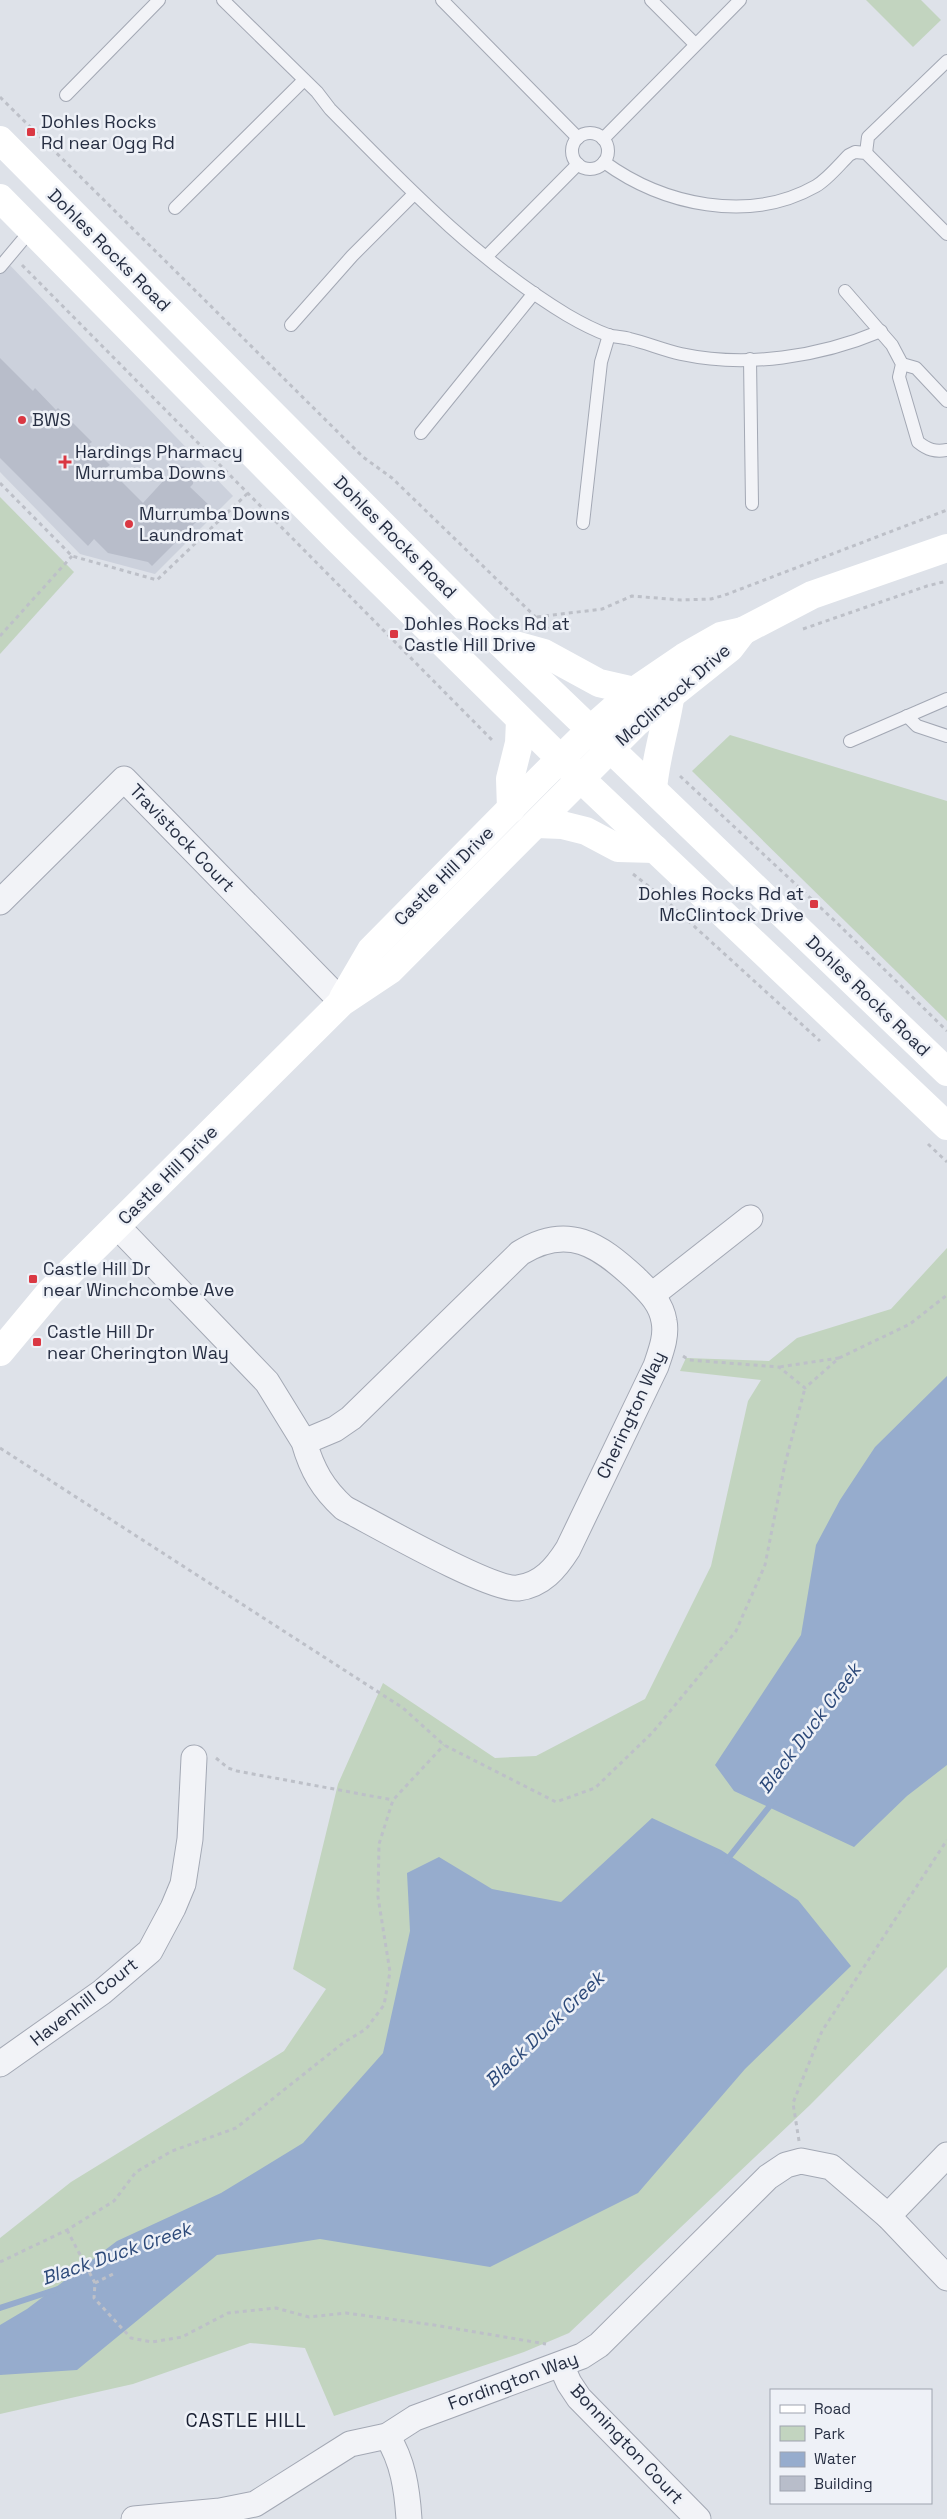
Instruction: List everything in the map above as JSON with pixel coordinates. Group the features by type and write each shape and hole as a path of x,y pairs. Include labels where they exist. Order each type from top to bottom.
{"main road":[{"name":"Dohles Rocks Road","path":"0,140 497,640 947,1072"},
{"path":"0,198 520,720 655,849 936,1134"},
{"name":"McClintock Drive","path":"560,759 634,691 684,657 721,636 743,631 812,595 947,548"},
{"name":"McClintock Drive","path":"581,780 636,723 730,648 743,631"},
{"path":"497,640 544,653 599,683 634,691"},
{"path":"653,789 658,750 666,726 671,694"},
{"path":"511,809 510,780 519,743 520,720"},
{"name":"Castle Hill Drive","path":"342,1002 371,950 560,759"},
{"name":"Castle Hill Drive","path":"0,1352 50,1292 342,1002 390,970 581,780"},
{"path":"537,824 562,825 586,831 618,848 655,849"}],"street":[{"name":"Travistock Court","path":"0,902 124,779 342,1002"},
{"path":"652,1294 750,1218"},
{"name":"Cherington Way","path":"117,1226 267,1382 304,1442 316,1477 328,1494 344,1508 481,1578 517,1588 534,1583 553,1571 568,1549 656,1366 664,1343 665,1323 661,1307 652,1294 595,1245 576,1240 560,1239 533,1245 520,1253 351,1418 335,1429 304,1442"},
{"name":"Havenhill Court","path":"0,2064 102,1992 150,1951 173,1908 183,1884 190,1840 194,1758"},
{"path":"888,2216 947,2155"},
{"path":"800,2161 831,2167 888,2216 947,2278"},
{"name":"Fordington Way","path":"134,2519 220,2511 255,2504 350,2444 387,2436 415,2418 582,2356 599,2344 768,2177 786,2165 800,2161"},
{"name":"Bonnington Court","path":"561,2365 569,2383 579,2398 698,2519"},
{"path":"387,2436 396,2450 402,2469 408,2492 409,2519"}],"lane":[{"path":"66,95 159,0"},
{"path":"223,0 444,223 534,294 568,315 608,335 629,338 681,354 713,359 784,358 849,345 881,331"},
{"path":"442,0 578,138"},
{"path":"651,0 695,44"},
{"path":"603,139 740,0"},
{"path":"866,153 868,138 945,68"},
{"path":"176,208 304,80"},
{"path":"589,133 603,139 608,150 604,162 592,169 578,164 572,151 578,138 589,133"},
{"path":"604,162 635,182 672,198 703,204 740,205 771,202 818,186 850,155 855,152 866,153 947,234"},
{"path":"487,256 578,164"},
{"path":"291,325 352,256 414,194"},
{"path":"0,267 32,230"},
{"path":"846,291 892,345 902,364 899,377 918,442 936,452 947,450"},
{"path":"421,433 534,294"},
{"path":"583,523 601,362 608,335"},
{"path":"750,359 752,504"},
{"path":"902,364 916,368 947,401"},
{"path":"850,741 947,699"},
{"path":"907,716 917,726 947,736"}],"path":[{"path":"0,97 363,457 392,478 556,635"},
{"path":"12,255 492,738 497,750"},
{"path":"0,483 72,556 157,580 249,492"},
{"path":"536,617 602,609 632,596 681,600 725,595 947,510"},
{"path":"0,636 72,556"},
{"path":"800,631 853,610 947,581"},
{"path":"677,770 684,781 838,924 947,1031"},
{"path":"627,869 661,896 827,1048"},
{"path":"936,1134 947,1162"},
{"path":"0,1448 403,1708 444,1745 556,1802 595,1788 653,1732 736,1632 765,1565 785,1464 805,1388 839,1358 910,1324 947,1295"},
{"path":"664,1343 689,1360 778,1367 839,1358"},
{"path":"778,1367 805,1388"},
{"path":"0,2262 67,2230 114,2201 136,2172 172,2151 236,2128 343,2043 366,2029 384,2005 390,1972 378,1897 379,1844 393,1800 444,1745"},
{"path":"194,1758 217,1758 228,1768 237,1771 393,1800"},
{"path":"800,2161 793,2102 822,2032 947,1840"},
{"path":"67,2230 95,2283 94,2298 131,2338 152,2342 182,2337 228,2313 276,2308 309,2318 346,2313 549,2344"},
{"path":"95,2283 115,2273"}],"shaded area":[{"path":"0,255 233,496 155,574 80,554 0,472"}],"green space":[{"path":"866,0 921,0 941,20 913,47"},
{"path":"0,497 74,572 0,654"},
{"path":"730,735 947,801 947,1021 692,771"},
{"path":"947,1248 947,1967 810,2105 569,2333 524,2352 334,2416 305,2348 250,2343 133,2384 0,2414 0,2238 71,2182 284,2051 326,1989 293,1969 338,1784 383,1683 495,1758 536,1756 645,1699 711,1566 748,1401 761,1380 680,1371 686,1358 769,1361 797,1338 891,1309"}],"water":[{"path":"947,1376 947,1765 907,1796 854,1847 734,1791 715,1765 801,1635 816,1545 840,1500 875,1447"},
{"path":"652,1818 721,1850 798,1900 851,1966 745,2069 638,2193 490,2267 320,2239 217,2255 77,2370 0,2375 0,2325 27,2309 117,2241 221,2193 303,2143 383,2053 410,1931 407,1873 439,1857 492,1889 561,1902"}],"building":[{"path":"0,358 33,391 35,388 56,410 58,408 92,442 89,444 110,465 107,467 143,503 177,466 187,467 194,474 193,484 190,487 211,507 152,566 148,562 108,553 94,539 88,546 0,458"}],"waterway":[{"name":"Black Duck Creek","path":"726,1861 773,1802"},
{"name":"Black Duck Creek","path":"0,2308 58,2289"}],"place":[{"name":"Dohles Rocks Rd near Ogg Rd","path":"31,132"},
{"name":"BWS","path":"22,420"},
{"name":"Hardings Pharmacy Murrumba Downs","path":"65,462"},
{"name":"Murrumba Downs Laundromat","path":"129,524"},
{"name":"Dohles Rocks Rd at Castle Hill Drive","path":"394,634"},
{"name":"Dohles Rocks Rd at McClintock Drive","path":"814,904"},
{"name":"Castle Hill Dr near Winchcombe Ave","path":"33,1279"},
{"name":"Castle Hill Dr near Cherington Way","path":"37,1342"}],"district":[{"name":"CASTLE HILL","path":"246,2420"}]}
